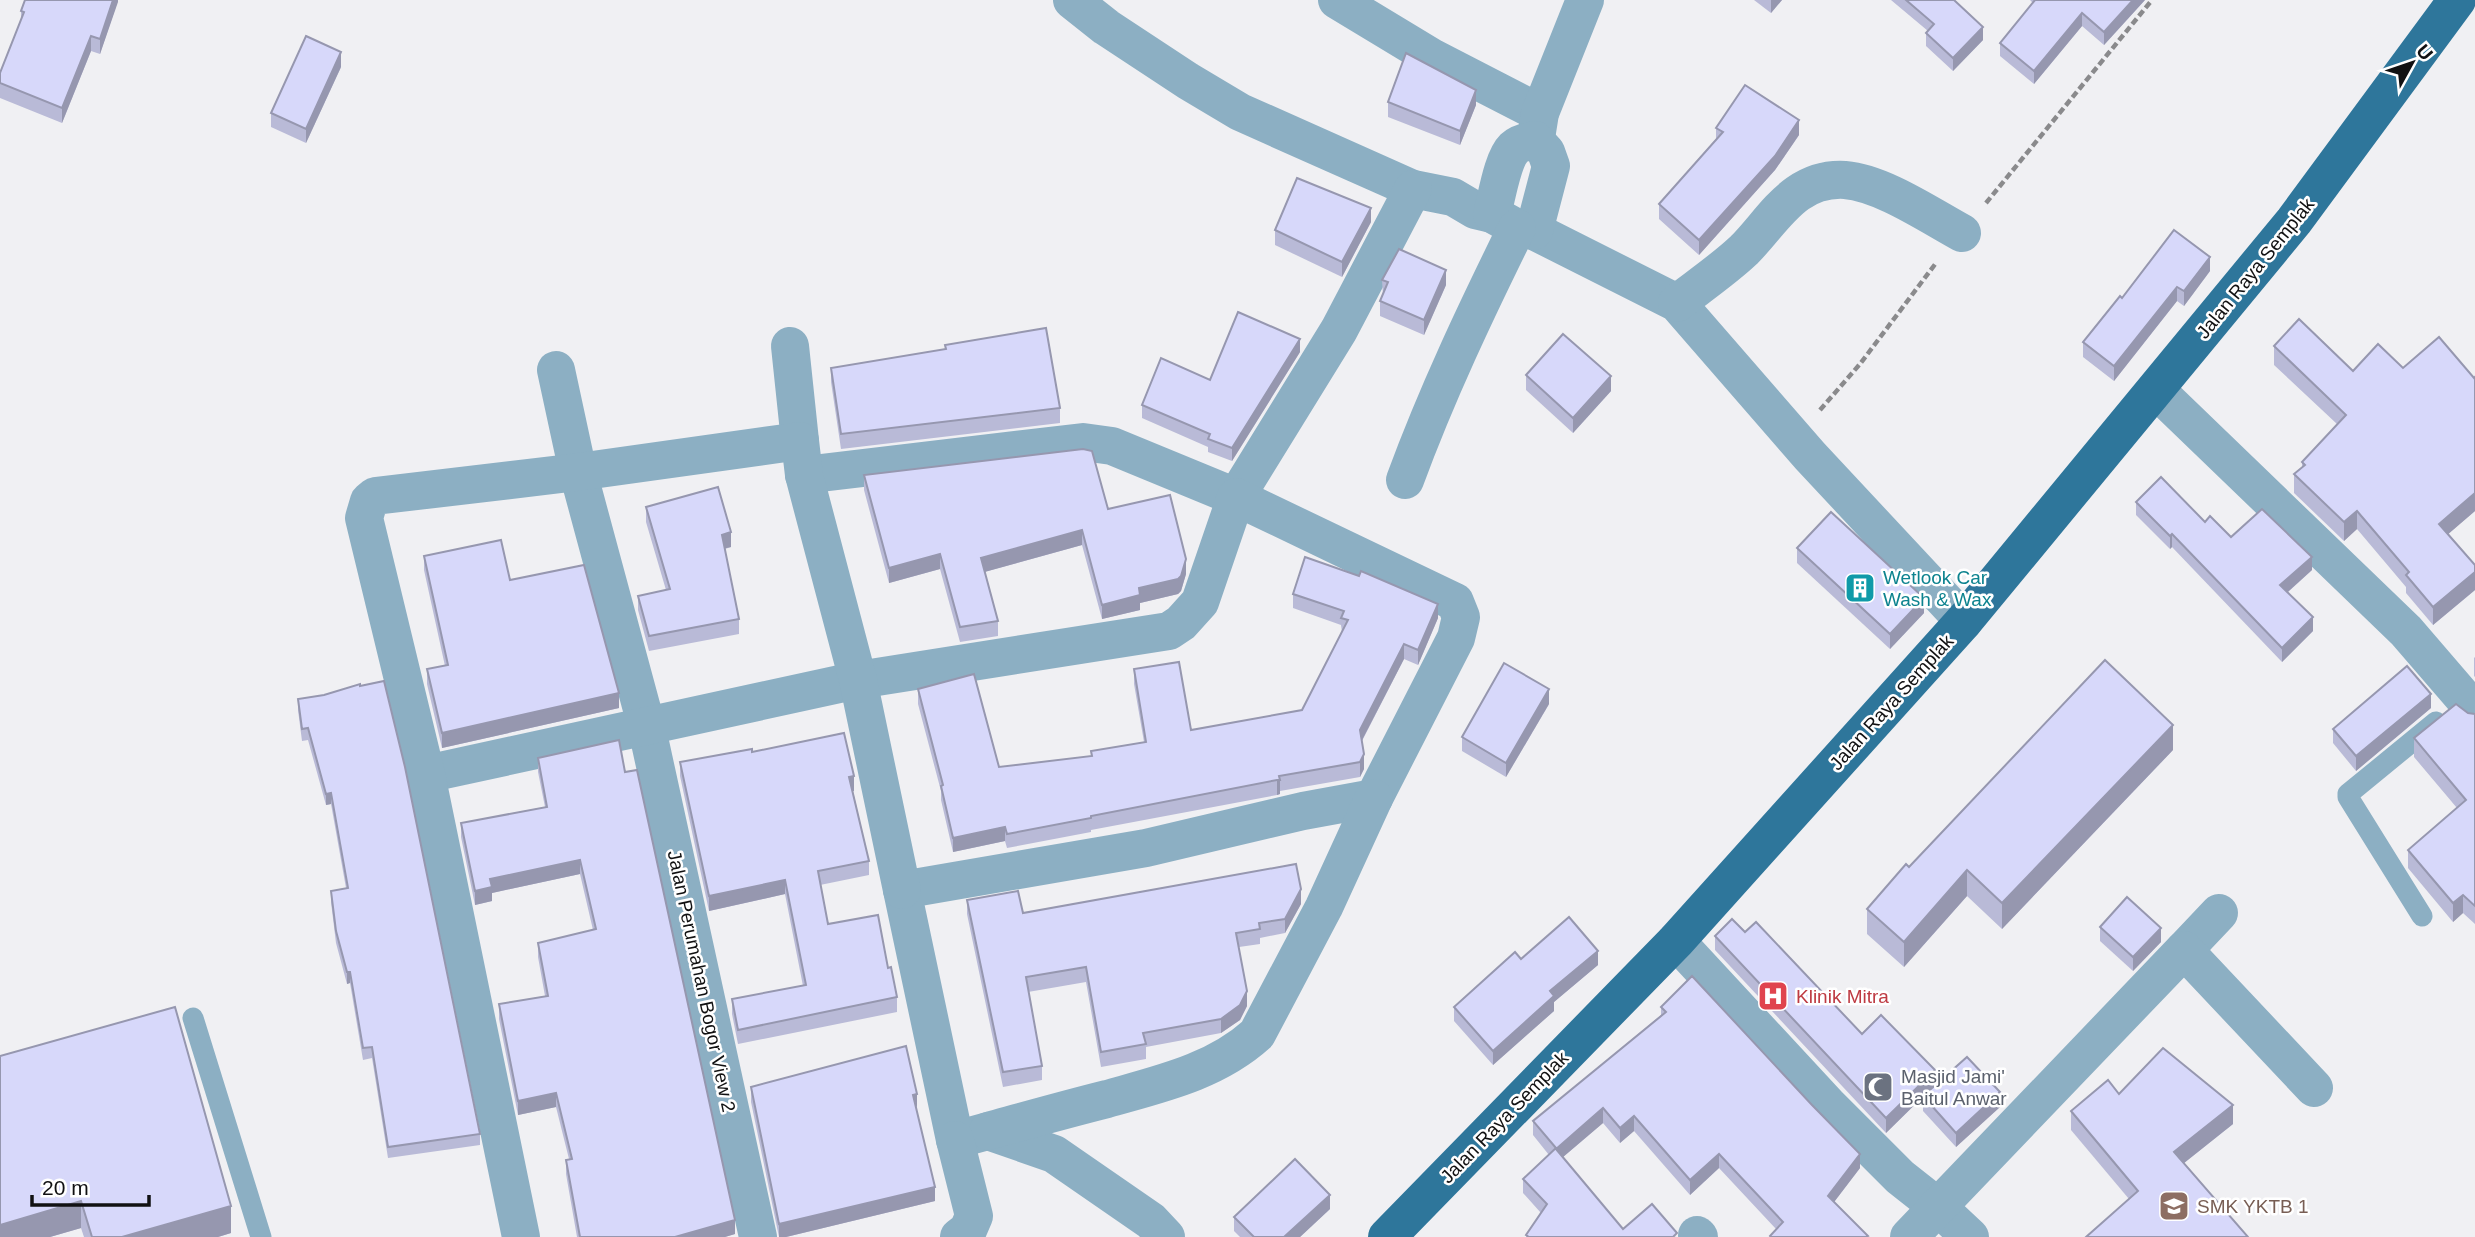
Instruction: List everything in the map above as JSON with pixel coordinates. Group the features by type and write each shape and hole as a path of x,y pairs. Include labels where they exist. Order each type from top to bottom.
{"main road":[{"name":"Jalan Raya Semplak","path":"1387,1237 1676,941 1964,621 2294,221 2457,0"}],"street":[{"path":"1072,0 1106,27 1240,112 1413,189 1453,197 1475,210 1514,225 1677,303 1810,456 1964,621"},
{"path":"1337,0 1538,126"},
{"path":"1405,480 1431,411 1514,225 1508,157 1538,126 1585,0"},
{"path":"1677,303 1743,250 1787,199 1829,180 1865,184 1962,233"},
{"path":"426,774 858,680 1169,631 1181,623 1200,602 1236,497 1339,330 1413,189"},
{"path":"790,346 802,458 858,680 902,890 972,1135 974,1216 968,1230 959,1237"},
{"name":"Jalan Perumahan Bogor View 2","path":"556,370 578,472 646,724 758,1237"},
{"path":"2156,390 2406,631 2470,705"},
{"path":"521,1237 426,774 365,518 369,501 375,496 578,472 1083,442 1112,446 1236,497 1455,602 1461,617 1456,638 1374,798 1318,919 1257,1034 1243,1047 1207,1067 1170,1082 972,1135"},
{"path":"902,890 1146,848 1303,811 1374,798"},
{"path":"1909,1237 2218,913"},
{"path":"1676,941 1828,1105 1900,1177 1970,1237"},
{"path":"2184,950 2314,1088"},
{"path":"972,1135 1054,1154 1158,1229"}],"lane":[{"path":"2422,916 2348,794 2470,705"},
{"path":"193,1018 261,1237"}],"building":[{"path":"25,0 113,0 100,39 91,36 62,108 0,83 0,73 24,12 21,11"},
{"path":"1906,0 1954,0 1983,27 1953,58 1926,33 1934,24"},
{"path":"2035,0 2133,0 2104,32 2082,13 2034,71 2000,43"},
{"path":"306,36 341,52 306,129 271,113"},
{"path":"1406,53 1476,90 1460,131 1388,102"},
{"path":"1745,85 1799,120 1775,156 1699,240 1659,204 1723,132 1716,128"},
{"path":"1297,178 1371,208 1342,262 1275,230"},
{"path":"2174,230 2210,257 2184,291 2177,287 2114,366 2083,342 2120,296 2122,298"},
{"path":"1399,249 1446,270 1424,320 1380,301 1388,282 1382,280"},
{"path":"1238,312 1300,339 1232,448 1208,439 1210,434 1142,405 1161,358 1210,380"},
{"path":"2299,319 2353,371 2378,344 2403,368 2439,337 2475,377 2475,493 2439,524 2475,565 2475,572 2433,607 2406,575 2409,572 2357,511 2344,522 2294,474 2305,465 2302,462 2346,415 2274,346"},
{"path":"1046,328 1060,408 841,434 831,368 946,349 945,345"},
{"path":"1563,334 1611,376 1573,418 1526,375"},
{"path":"1083,449 1092,451 1108,509 1170,495 1186,559 1178,579 1139,588 1140,595 1102,605 1082,530 981,558 998,621 960,627 940,554 889,568 864,475"},
{"path":"2161,477 2205,522 2210,516 2231,537 2262,509 2312,557 2280,585 2313,617 2282,648 2172,534 2170,536 2136,502"},
{"path":"718,487 731,532 722,535 739,619 649,636 638,596 670,589 646,507"},
{"name":"Wetlook Car Wash & Wax","path":"1831,512 1924,598 1890,634 1797,548"},
{"path":"501,540 510,580 584,565 619,693 442,733 427,669 448,665 424,556"},
{"path":"1305,557 1359,576 1361,571 1438,604 1418,650 1404,644 1360,730 1364,754 1360,762 1279,776 1280,780 1007,834 1005,827 953,838 941,786 943,785 918,689 974,674 999,767 1092,756 1091,751 1146,742 1134,669 1179,662 1191,730 1302,710 1348,620 1341,618 1344,611 1293,594"},
{"path":"2105,660 2173,725 2002,903 1967,870 1904,942 1867,909 1906,864 1909,867"},
{"path":"1504,663 1549,689 1506,763 1462,737"},
{"path":"2407,666 2431,694 2356,756 2333,729"},
{"path":"384,681 405,767 480,1134 388,1147 372,1047 363,1048 350,972 347,972 336,931 331,891 348,888 331,793 326,794 308,728 302,729 298,699"},
{"path":"2456,704 2468,713 2475,714 2475,906 2463,895 2453,903 2408,850 2466,800 2414,738"},
{"path":"844,733 854,776 849,777 869,861 818,871 828,924 878,915 888,968 891,967 897,997 738,1030 732,999 806,985 785,880 709,896 680,762 752,749 752,752"},
{"path":"619,740 625,772 637,770 735,1220 675,1237 580,1237 566,1160 572,1159 556,1093 518,1101 499,1004 548,996 538,943 596,929 580,860 490,879 492,887 475,891 461,823 547,807 538,758"},
{"path":"1296,864 1301,889 1285,919 1259,923 1260,929 1236,933 1247,991 1240,1005 1221,1019 1143,1033 1146,1044 1101,1052 1086,967 1026,977 1042,1066 1003,1072 967,900 1018,891 1023,913"},
{"path":"2127,897 2161,928 2133,957 2100,927"},
{"path":"1569,917 1598,951 1550,991 1554,996 1493,1051 1454,1007 1515,952 1521,959"},
{"path":"1732,919 1745,932 1756,922 1862,1034 1881,1015 1935,1070 1886,1118 1715,936"},
{"path":"1692,976 1860,1154 1828,1196 1868,1236 1771,1237 1783,1222 1719,1154 1690,1180 1634,1116 1620,1128 1603,1108 1556,1149 1623,1229 1652,1204 1677,1233 1673,1237 1526,1235 1547,1204 1523,1179 1556,1148 1533,1121 1666,1012 1661,1007"},
{"path":"175,1007 231,1206 122,1237 92,1237 81,1201 0,1225 0,1056"},
{"path":"906,1046 917,1094 913,1095 935,1187 779,1224 751,1087"},
{"path":"2163,1048 2233,1105 2174,1152 2248,1237 2086,1237 2138,1191 2071,1111 2108,1080 2119,1094"},
{"path":"1967,1057 2000,1092 1956,1133 1923,1096"},
{"path":"1295,1159 1330,1195 1284,1237 1254,1237 1234,1217"}],"place":[{"name":"Wetlook Car Wash & Wax","path":"1860,588"},
{"name":"Klinik Mitra","path":"1773,996"},
{"name":"Masjid Jami' Baitul Anwar","path":"1878,1087"},
{"name":"SMK YKTB 1","path":"2174,1206"}]}
